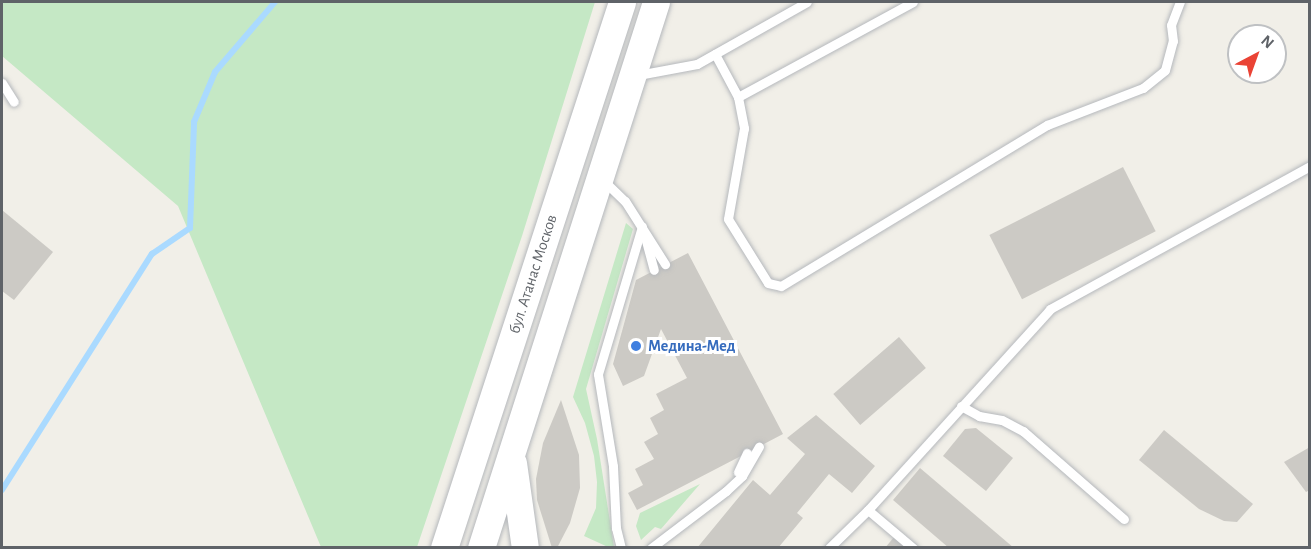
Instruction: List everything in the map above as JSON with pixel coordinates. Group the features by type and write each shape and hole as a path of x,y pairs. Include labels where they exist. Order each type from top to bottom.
{"main road":[{"name":"бул. Атанас Москов","path":"444,548 622,2"},
{"name":"бул. Атанас Москов","path":"481,548 656,2"},
{"path":"512,452 525,548"}],"lane":[{"path":"632,76 697,64 807,2"},
{"path":"738,97 914,2"},
{"path":"714,54 738,97 744,128 728,219 768,283 781,286 1047,125 1143,88 1165,70 1173,41 1171,25 1180,2"},
{"path":"2,83 14,102"},
{"path":"829,548 868,510 1050,309 1310,166"},
{"path":"600,178 625,201 665,264"},
{"path":"642,226 654,270"},
{"path":"621,548 616,528 613,466 598,374 642,226"},
{"path":"961,406 979,416 1002,420 1023,431 1124,519"},
{"path":"651,548 742,476 759,446"},
{"path":"705,507 738,471 747,453"},
{"path":"868,510 913,548"}],"green space":[{"path":"2,2 595,2 522,236 417,547 321,547 178,206 2,56"},
{"path":"626,223 633,229 586,389 597,439 614,547 608,547 584,536 596,508 597,482 594,456 585,423 573,397"},
{"path":"700,484 661,529 655,527 641,540 636,526 640,513"}],"building":[{"path":"1123,167 1156,231 1022,299 989,235"},
{"path":"2,210 53,252 14,300 2,291"},
{"path":"688,253 783,434 637,510 628,493 643,485 635,469 654,459 644,442 658,434 650,418 664,410 656,394 687,378 661,329 644,376 623,386 613,364 636,280"},
{"path":"899,337 926,368 860,425 833,394"},
{"path":"561,400 579,455 580,488 570,523 557,548 552,548 537,500 536,479 543,443"},
{"path":"816,415 875,466 852,493 829,474 797,513 803,518 778,548 697,548 753,480 770,495 805,454 787,438"},
{"path":"976,428 1013,458 986,491 943,456 965,429"},
{"path":"1164,430 1253,504 1237,522 1224,521 1199,509 1139,460"},
{"path":"1310,447 1310,490 1306,492 1284,462"},
{"path":"920,468 1014,548 949,548 893,500"},
{"path":"894,537 906,548 885,548"}],"waterway":[{"path":"2,490 152,254 190,228 194,122 215,72 275,2"}],"place":[{"name":"Медина-Мед","path":"636,346"}]}
